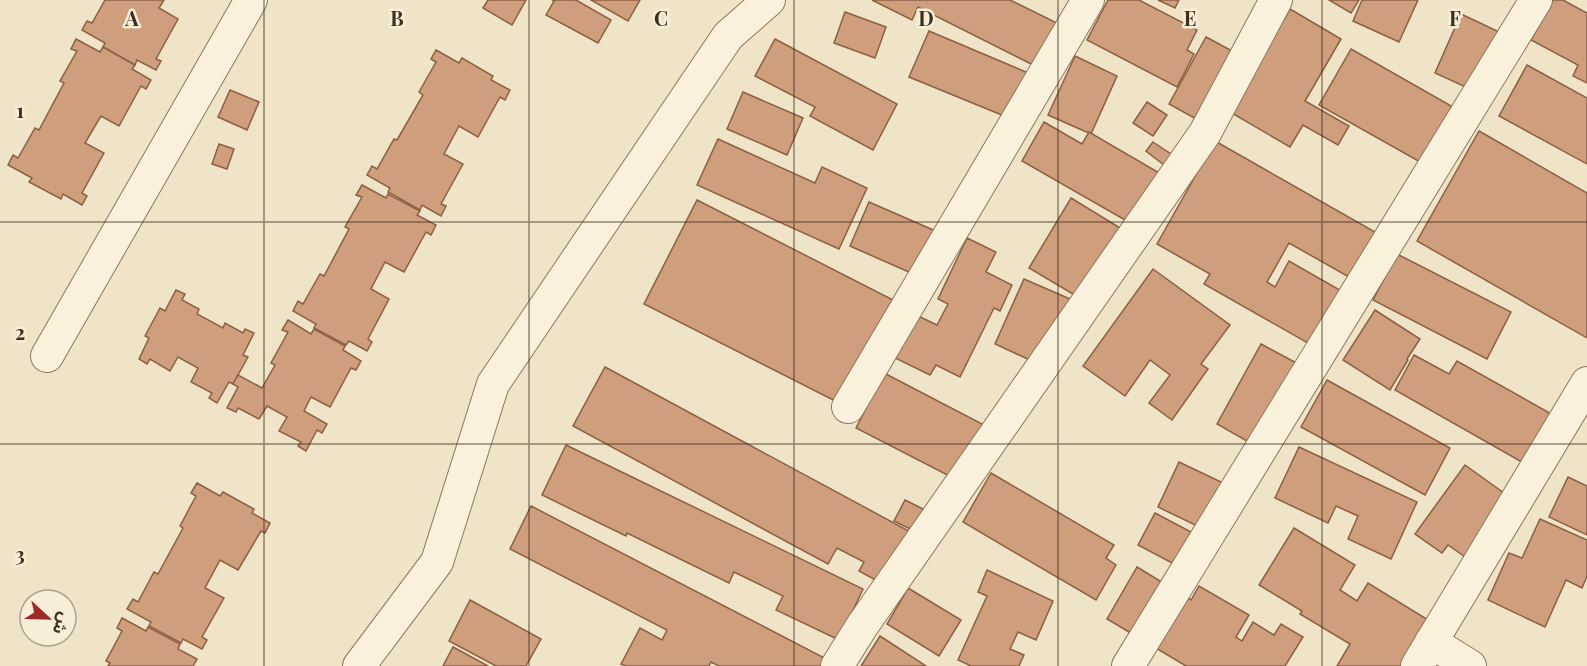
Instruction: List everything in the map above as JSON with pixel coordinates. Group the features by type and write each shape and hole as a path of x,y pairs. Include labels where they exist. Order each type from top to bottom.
{"street":[{"path":"47,356 251,0"},
{"path":"358,666 437,562 493,384 728,36 769,0"},
{"path":"848,407 1088,0"},
{"path":"837,666 862,626 1205,133 1276,0"},
{"path":"1128,666 1536,0"},
{"path":"1470,666 1424,654 1587,383"}],"building":[{"path":"105,0 164,0 159,8 178,19 156,59 161,61 156,70 137,60 135,65 103,47 105,43 82,30 87,21 92,23"},
{"path":"488,0 526,0 512,25 483,8"},
{"path":"552,0 576,0 611,20 598,43 546,15 554,1"},
{"path":"591,0 640,0 628,21"},
{"path":"872,0 1010,0 1061,25 1039,68 918,7 912,20"},
{"path":"1108,0 1139,0 1197,30 1187,50 1194,54 1177,87 1087,40"},
{"path":"1158,0 1179,0 1175,8"},
{"path":"1329,0 1359,0 1351,13"},
{"path":"1362,0 1418,0 1399,42 1353,21"},
{"path":"1553,0 1563,0 1587,13 1587,83 1573,76 1578,65 1531,40"},
{"path":"1290,9 1341,39 1305,101 1349,126 1338,145 1303,125 1290,147 1230,112"},
{"path":"845,12 886,27 875,58 834,43"},
{"path":"1461,14 1510,37 1483,95 1435,73"},
{"path":"929,31 1033,75 1014,120 909,77"},
{"path":"1206,37 1251,61 1214,129 1169,104"},
{"path":"76,39 100,52 103,47 135,65 132,69 151,80 146,89 141,86 119,126 101,116 85,143 104,153 82,193 87,196 82,205 63,194 61,199 29,182 32,178 8,165 13,155 18,158 35,128 39,130 64,83 60,81 77,51 71,49"},
{"path":"775,39 897,104 873,150 810,116 815,107 755,76"},
{"path":"1351,49 1460,111 1429,167 1319,105"},
{"path":"436,50 459,63 462,58 493,76 491,80 510,90 505,100 500,97 478,137 459,126 444,154 463,164 441,204 446,206 441,216 422,205 420,210 388,192 390,188 367,175 372,166 377,169 423,95 419,92 436,62 431,59"},
{"path":"1075,56 1117,76 1091,134 1048,115"},
{"path":"1527,65 1587,98 1587,164 1499,116"},
{"path":"230,90 259,102 247,130 218,117"},
{"path":"743,92 803,118 787,155 727,129"},
{"path":"1147,102 1167,115 1153,136 1133,123"},
{"path":"1044,122 1082,144 1089,132 1161,174 1132,224 1022,161"},
{"path":"1479,131 1587,193 1587,338 1417,241"},
{"path":"718,139 815,183 822,167 867,188 839,249 697,185"},
{"path":"1215,141 1382,236 1356,281 1289,243 1267,282 1275,287 1289,261 1359,301 1329,355 1204,284 1210,274 1157,244"},
{"path":"1153,142 1171,154 1164,165 1146,151"},
{"path":"219,144 234,149 227,169 212,164"},
{"path":"362,185 386,198 388,194 420,211 417,215 436,225 431,235 426,232 404,272 385,262 371,289 389,299 368,339 372,342 367,351 349,341 346,345 314,328 316,324 293,311 298,301 303,304 320,274 324,276 349,229 345,227 362,197 356,195"},
{"path":"1071,198 1130,234 1088,303 1029,268"},
{"path":"697,200 901,304 849,408 644,304"},
{"path":"869,202 940,233 920,277 850,246"},
{"path":"967,238 996,252 986,272 1012,285 1000,311 994,308 960,377 936,365 930,375 893,357 914,314 937,325 948,304 938,299"},
{"path":"1397,254 1511,312 1487,359 1373,300"},
{"path":"1153,269 1230,325 1201,364 1208,369 1172,420 1149,403 1170,375 1150,360 1125,396 1083,366"},
{"path":"1024,279 1086,306 1056,372 995,344"},
{"path":"176,290 185,294 182,300 199,309 197,314 223,328 225,323 243,333 245,329 254,333 243,355 248,357 233,384 229,382 217,403 209,398 212,393 191,382 198,368 178,357 170,371 150,359 147,364 139,359 149,338 145,336 160,308 165,311"},
{"path":"1375,310 1420,339 1390,390 1343,360"},
{"path":"288,320 311,334 314,329 345,346 343,350 361,361 356,370 351,368 330,407 311,397 304,411 327,424 322,433 317,430 306,451 298,446 301,442 279,431 287,417 267,406 259,419 238,408 236,412 227,408 238,387 233,384 238,375 262,388 275,365 271,363 288,332 282,330"},
{"path":"1261,344 1306,368 1261,449 1217,424"},
{"path":"1414,355 1449,374 1457,361 1555,416 1527,465 1395,390"},
{"path":"605,367 918,536 890,588 859,571 864,562 837,548 828,564 573,426"},
{"path":"884,373 986,426 959,481 856,428"},
{"path":"1327,380 1450,448 1425,495 1301,427"},
{"path":"566,445 863,589 839,640 776,610 783,596 734,572 729,583 627,533 626,536 542,495"},
{"path":"1299,447 1417,502 1391,559 1348,539 1358,516 1336,506 1328,523 1275,498"},
{"path":"1179,462 1238,490 1216,535 1158,507"},
{"path":"1465,465 1515,501 1471,561 1448,545 1442,553 1415,534"},
{"path":"991,473 1114,545 1106,558 1116,565 1096,600 963,522"},
{"path":"1568,477 1587,486 1587,535 1549,517"},
{"path":"197,483 220,496 223,492 254,509 252,513 270,523 265,533 261,531 238,570 220,560 205,588 224,598 202,637 207,640 202,649 183,639 181,643 149,626 151,622 127,609 133,599 138,602 154,572 158,574 183,528 180,526 196,496 191,493"},
{"path":"905,500 927,511 916,532 894,521"},
{"path":"531,506 836,664 835,666 719,666 711,662 709,666 626,666 621,664 640,628 662,640 667,630 510,549"},
{"path":"1155,513 1208,541 1191,573 1138,545"},
{"path":"1540,519 1587,540 1587,576 1582,588 1566,580 1545,627 1488,600 1509,553 1522,558"},
{"path":"1294,528 1355,565 1340,590 1357,601 1368,583 1433,623 1407,666 1337,666 1350,644 1300,614 1302,611 1259,585"},
{"path":"1137,567 1191,600 1199,586 1249,615 1236,637 1242,641 1253,622 1274,635 1281,624 1303,637 1285,666 1186,666 1107,619"},
{"path":"987,570 1053,601 1036,640 1018,632 1010,649 1024,655 1019,666 971,666 958,660 987,596 978,592"},
{"path":"908,588 961,620 939,656 887,624"},
{"path":"470,600 541,639 526,666 496,666 449,641"},
{"path":"122,618 146,631 148,627 180,644 178,649 197,659 193,666 108,666 110,663 106,661 122,631 117,628"},
{"path":"880,636 926,666 861,666"},
{"path":"453,647 488,666 443,666"}]}
